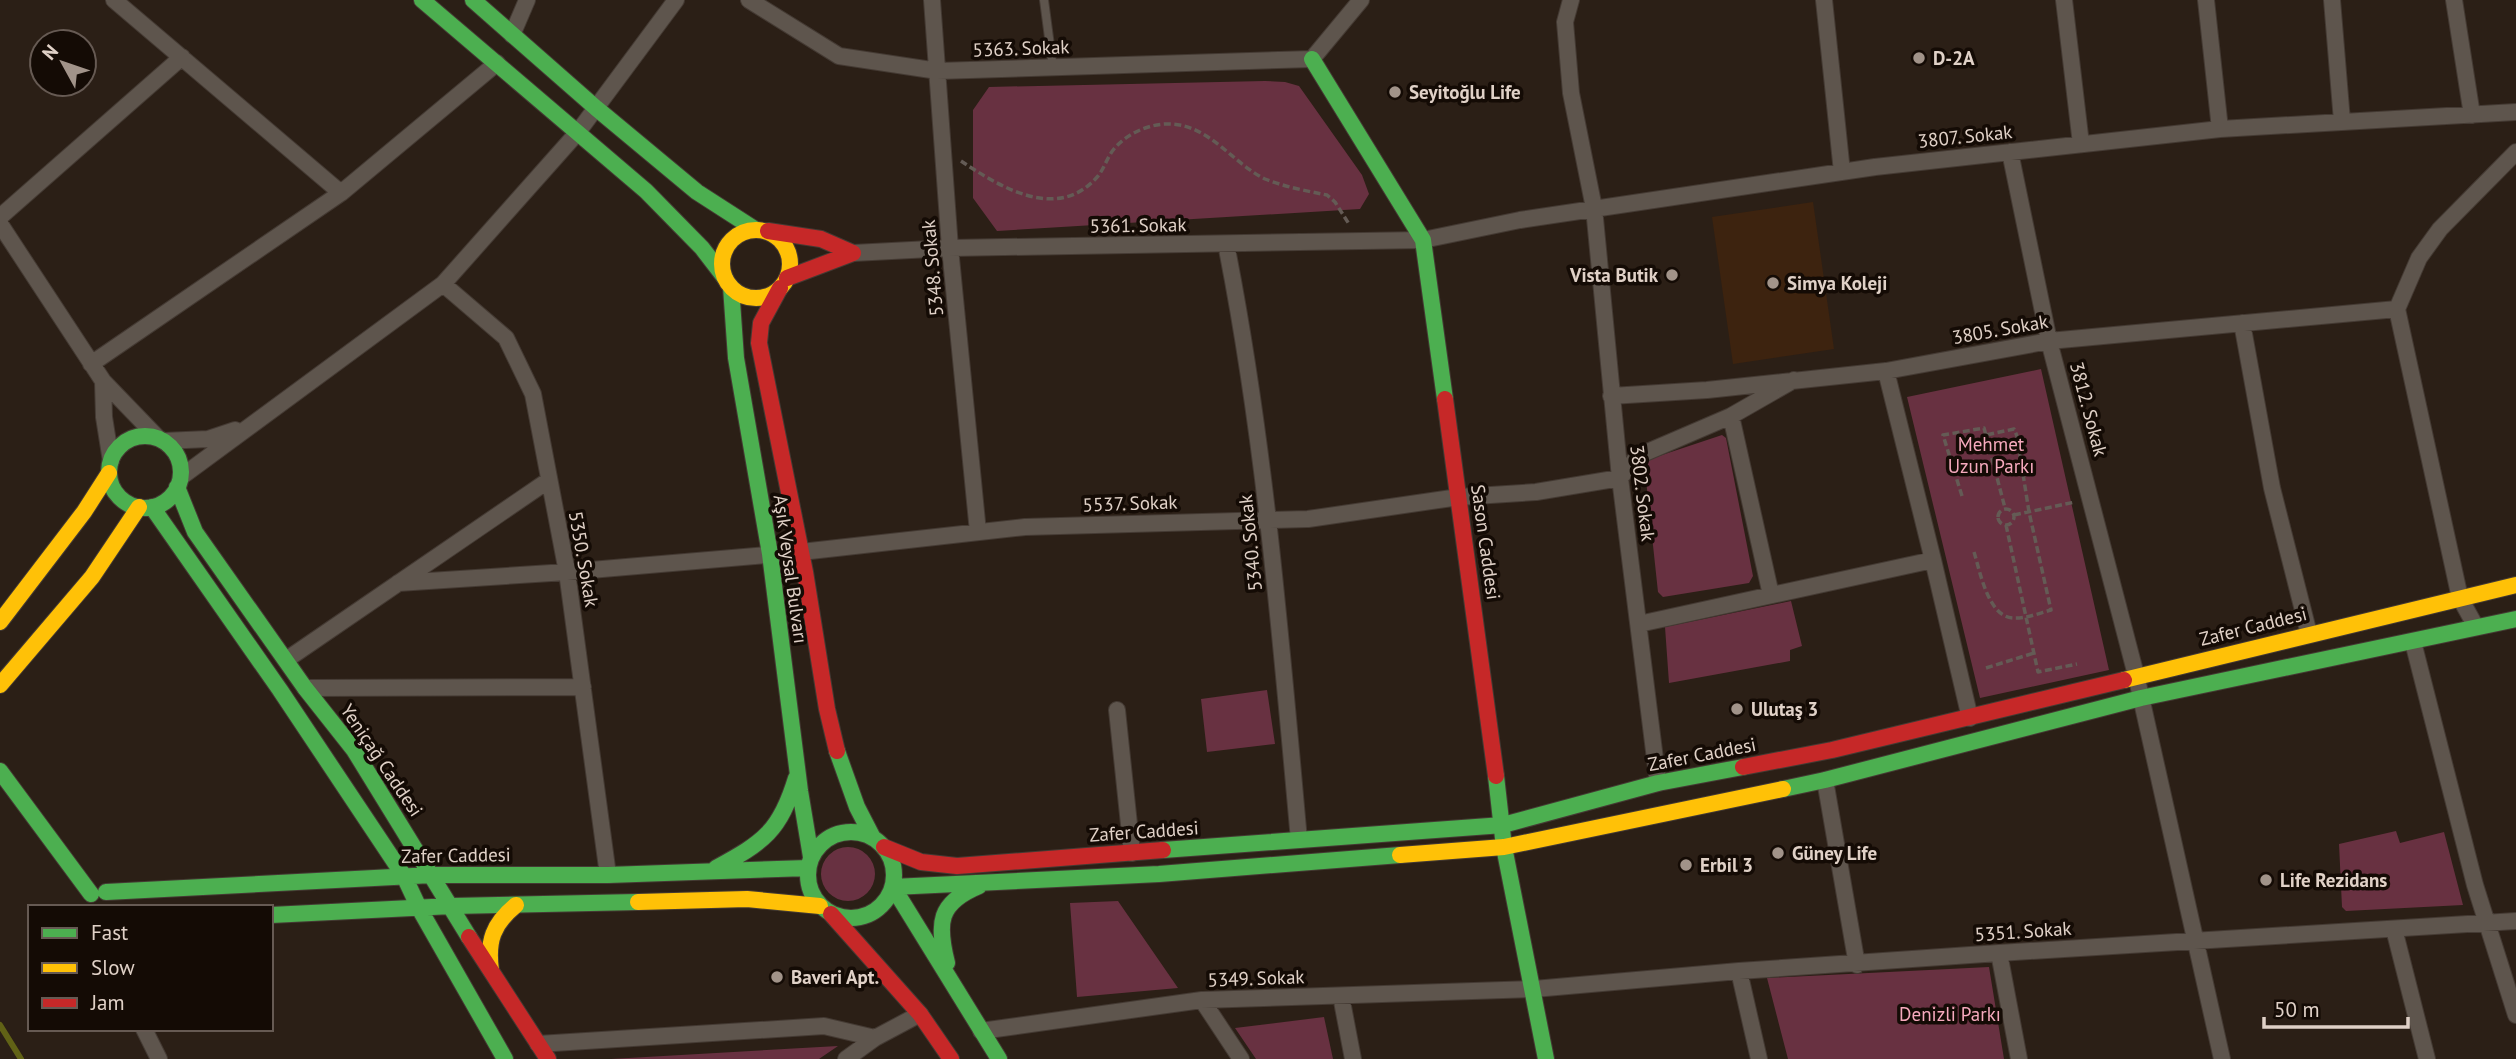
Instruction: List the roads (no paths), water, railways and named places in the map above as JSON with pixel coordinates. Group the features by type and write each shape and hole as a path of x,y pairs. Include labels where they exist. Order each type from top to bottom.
{"main road":[{"path":"422,0 646,191 702,248 728,282 750,298 772,294 784,283 852,253"},
{"path":"473,0 697,192 777,236 785,245 790,267 784,283"},
{"name":"Sason Caddesi","path":"1312,59 1423,240 1504,846 1546,1059"},
{"path":"728,282 722,267 727,246 744,232 762,230 821,239 852,253"},
{"name":"Aşık Veysal Bulvarı","path":"728,282 736,358 770,554 810,862"},
{"name":"Aşık Veysal Bulvarı","path":"784,283 761,323 759,343 801,552 836,754 856,810 878,843"},
{"path":"0,622 84,512 110,467 116,450 135,437 147,436 161,440 177,456 179,482 171,496 146,507 100,567 0,685"},
{"path":"110,467 112,485 118,496 128,503 146,507 280,690 404,876 419,908 505,1059"},
{"name":"Yeniçağ Caddesi","path":"179,482 195,532 305,688 354,750 548,1059"},
{"name":"Zafer Caddesi","path":"878,843 921,862 957,866 1503,825 1658,783 1832,750 2516,585"},
{"path":"893,887 1159,874 1504,846 1825,780 2141,698 2516,619"},
{"path":"0,771 92,898 118,899 122,905"},
{"path":"709,872 767,838 790,798 797,772"},
{"path":"273,915 452,906 747,899 825,910 856,919 879,908 888,898 893,887 894,873 892,860 878,843 859,832 831,836 820,845 810,862 808,882 812,895 825,910 920,1014 951,1059"},
{"name":"Zafer Caddesi","path":"92,898 404,876 709,872 810,862"},
{"path":"954,986 943,951 940,925 942,915 949,902 960,892 993,882"},
{"path":"893,887 999,1059"},
{"path":"492,973 488,951 490,937 503,915 516,905"}],"street":[{"path":"114,0 341,193"},
{"path":"513,35 527,0"},
{"path":"179,482 254,423 443,284 578,132 676,0"},
{"name":"5363. Sokak","path":"749,0 839,57 938,71 1312,59"},
{"name":"5348. Sokak","path":"932,0 950,248 978,532"},
{"path":"1312,59 1361,0"},
{"name":"3802. Sokak","path":"1571,0 1565,22 1571,93 1594,208 1620,478 1658,783"},
{"path":"1824,0 1842,172"},
{"path":"2064,0 2081,144"},
{"path":"2206,0 2220,129"},
{"path":"2332,0 2342,121"},
{"path":"2454,0 2472,115"},
{"path":"0,217 182,57"},
{"path":"91,363 341,193 498,63"},
{"name":"3807. Sokak","path":"1423,240 1520,219 1842,172 2010,152 2220,129 2516,112"},
{"name":"3812. Sokak","path":"2010,152 2049,341 2136,675 2222,1059"},
{"path":"2476,626 2460,598 2397,309 2418,258 2440,229 2516,152"},
{"path":"0,224 103,381 161,440 208,439 254,423"},
{"name":"5361. Sokak","path":"852,253 950,248 1423,240"},
{"name":"5340. Sokak","path":"1226,244 1244,336 1270,520 1299,840"},
{"name":"5350. Sokak","path":"443,284 506,338 533,394 567,572 608,875"},
{"name":"3805. Sokak","path":"1611,396 1707,390 1886,371 2049,341 2397,309"},
{"path":"2242,323 2272,488 2309,634"},
{"path":"1886,371 1934,559 1970,718"},
{"path":"1620,478 1638,457 1731,415 1794,380"},
{"path":"103,381 110,467"},
{"path":"1731,415 1771,595"},
{"name":"5537. Sokak","path":"398,583 801,552 1025,527 1308,519 1459,497 1536,492 1620,478"},
{"path":"286,660 549,480"},
{"path":"1639,624 1934,559"},
{"path":"2413,642 2475,885 2516,1015"},
{"path":"305,688 583,687"},
{"path":"1117,710 1132,853"},
{"path":"1825,780 1857,965"},
{"name":"5351. Sokak","path":"1534,989 1739,971 2516,921"},
{"path":"2394,929 2427,1059"},
{"path":"1999,953 2018,1059"},
{"path":"1739,971 1759,1059"},
{"name":"5349. Sokak","path":"981,1031 1202,1000 1534,989"},
{"path":"1341,996 1353,1059"},
{"path":"1202,1000 1241,1059"},
{"path":"846,1059 876,1038 920,1014"},
{"path":"538,1044 824,1026 876,1038"},
{"path":"145,1031 159,1059"}],"lane":[{"path":"1044,0 1053,68"}],"waterway":[{"path":"0,1025 21,1059"}],"place":[{"name":"D-2A","path":"1919,58"},
{"name":"Seyitoğlu Life","path":"1395,92"},
{"name":"Vista Butik","path":"1672,275"},
{"name":"Simya Koleji","path":"1773,283"},
{"name":"Ulutaş 3","path":"1737,709"},
{"name":"Güney Life","path":"1778,853"},
{"name":"Erbil 3","path":"1686,865"},
{"name":"Life Rezidans","path":"2266,880"},
{"name":"Baveri Apt.","path":"777,977"}],"park label":[{"name":"Mehmet Uzun Parkı","path":"1991,455"},
{"name":"Denizli Parkı","path":"1950,1014"}]}
